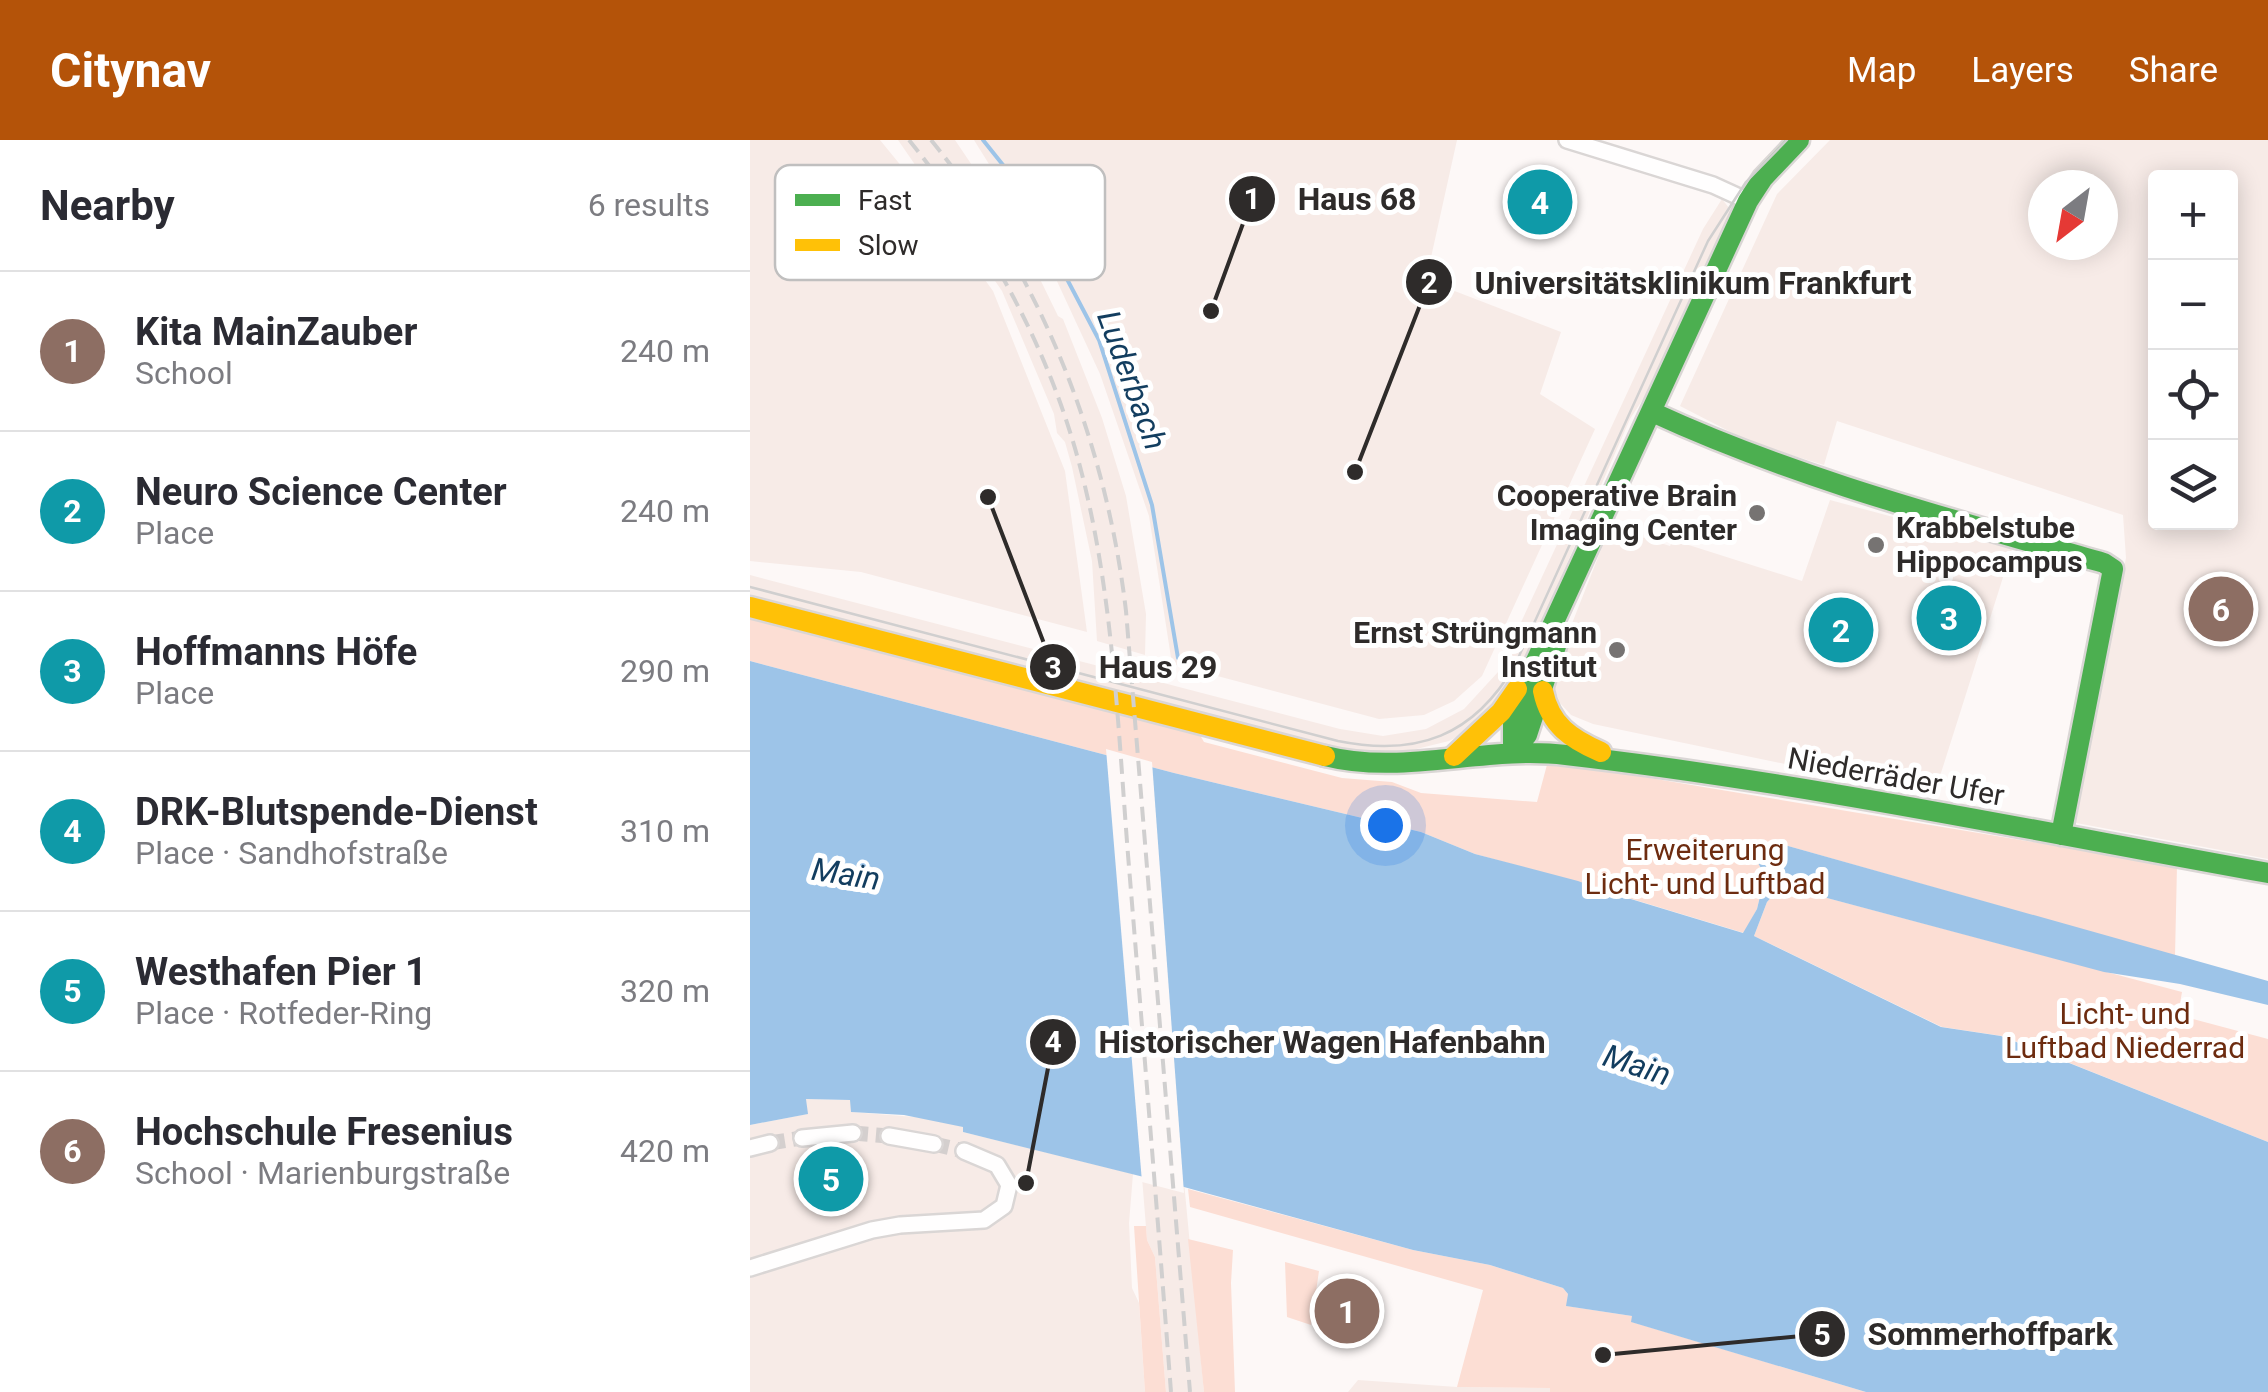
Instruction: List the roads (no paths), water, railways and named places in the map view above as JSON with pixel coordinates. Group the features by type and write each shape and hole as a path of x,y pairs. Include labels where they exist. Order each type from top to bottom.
{"main road":[{"path":"1512,751 1527,735 1540,669 1580,567 1748,202 1763,178 1799,140"},
{"path":"1652,412 1746,454 2104,563 2112,569 2061,834"},
{"name":"Niederräder Ufer","path":"750,607 1349,762 1407,765 1512,751 1626,762 2061,834 2268,873"},
{"path":"1540,669 1545,709 1553,721 1577,742 1626,762"},
{"path":"1454,756 1540,669"}],"street":[{"path":"1567,140 1713,185 1748,202"},
{"path":"802,1138 853,1133"},
{"path":"889,1136 934,1144"},
{"path":"750,1148 770,1143"},
{"path":"750,1268 872,1230 984,1220 1004,1206 1009,1185 997,1165 964,1151"}],"water":[{"name":"Main","path":"750,661 1174,773 1421,832 1475,854 1578,881 1586,884 1585,890 1608,898 1611,893 1743,933 1757,909 1765,876 1756,859 1757,852 1781,844 2268,981 2268,1005 2180,984 2104,972 1782,886 1767,902 1754,936 1941,1027 2001,1036 2268,1142 2268,1392 1866,1392 1631,1322 1632,1316 1566,1306 1568,1294 1563,1288 1490,1265 1413,1250 963,1132 963,1127 904,1115 851,1112 850,1100 806,1099 808,1114 750,1125"}],"waterway":[{"name":"Luderbach","path":"983,140 1003,165"},
{"name":"Luderbach","path":"1068,280 1099,340 1152,505 1178,658"}],"tunnel":[{"path":"853,1133 889,1136"},
{"path":"770,1143 802,1138"},
{"path":"934,1144 964,1151"}],"tram line":[{"path":"750,587 1338,741 1393,746 1441,736 1481,709 1515,665 1708,241 1746,182 1787,140"}],"railway":[{"path":"909,140 928,165"},
{"path":"931,140 950,165"},
{"path":"1004,280 1031,331 1065,416 1090,510 1108,614 1171,1392"},
{"path":"1023,280 1062,362 1084,422 1102,484 1126,611 1190,1392"}],"place":[{"name":"DRK-Blutspende-Dienst","path":"1540,202"},
{"name":"Haus 68","path":"1211,311"},
{"name":"Universitätsklinikum Frankfurt","path":"1355,472"},
{"name":"Haus 29","path":"988,497"},
{"name":"Cooperative Brain Imaging Center","path":"1757,513"},
{"name":"Krabbelstube Hippocampus","path":"1876,545"},
{"name":"Hochschule Fresenius","path":"2221,609"},
{"name":"Hoffmanns Höfe","path":"1949,618"},
{"name":"Neuro Science Center","path":"1841,630"},
{"name":"Ernst Strüngmann Institut","path":"1617,650"},
{"name":"Westhafen Pier 1","path":"831,1179"},
{"name":"Historischer Wagen Hafenbahn","path":"1026,1183"},
{"name":"Kita MainZauber","path":"1347,1311"},
{"name":"Sommerhoffpark","path":"1603,1355"}],"park label":[{"name":"Erweiterung Licht- und Luftbad","path":"1705,867"},
{"name":"Licht- und Luftbad Niederrad","path":"2125,1031"}]}
